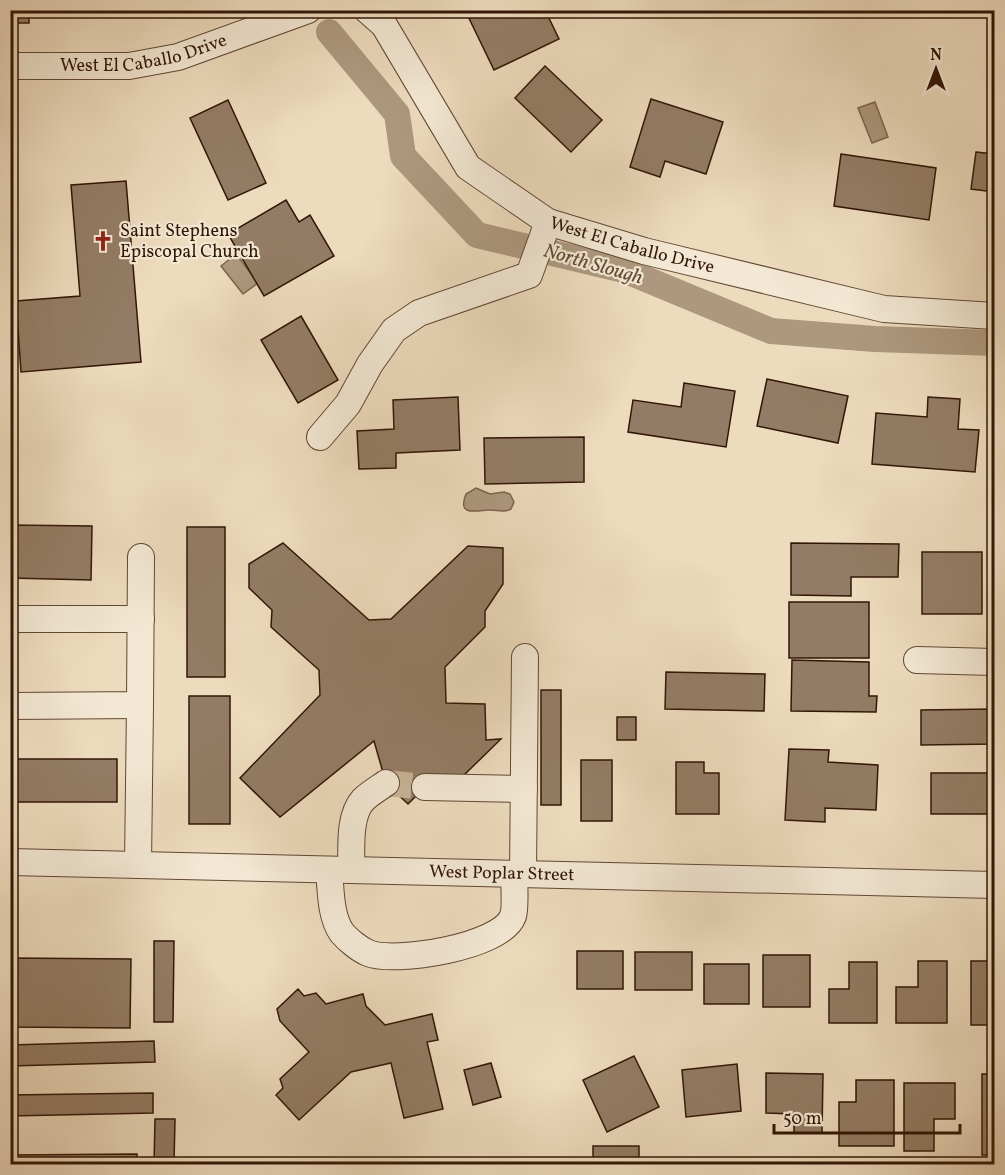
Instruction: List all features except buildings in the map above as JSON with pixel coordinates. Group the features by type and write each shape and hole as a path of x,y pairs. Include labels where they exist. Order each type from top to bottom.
{"street":[{"name":"West El Caballo Drive","path":"10,66 129,66 178,57 308,10"},
{"name":"West El Caballo Drive","path":"367,10 384,25 468,168 548,222 644,251 885,309 994,316"},
{"path":"320,436 348,404 370,364 394,330 419,313 529,275 548,222"},
{"path":"138,865 141,557"},
{"path":"10,619 141,619"},
{"path":"386,783 363,800 357,810 340,870 333,908 342,932 368,953 390,957 462,947 483,941 502,931 513,916 519,874 524,789 525,657"},
{"path":"917,660 994,662"},
{"path":"10,706 140,705"},
{"path":"425,787 524,789"},
{"name":"West Poplar Street","path":"10,862 994,885"}],"shaded area":[{"path":"875,102 888,137 872,143 858,108"},
{"path":"236,254 258,283 243,294 221,266"},
{"path":"476,488 490,494 504,492 510,494 514,502 511,509 469,511 464,506 466,494"}],"waterway":[{"name":"North Slough","path":"329,32 397,114 403,156 477,235 624,270 771,331 875,339 994,343"}],"tunnel":[{"path":"386,783 425,787"}],"place":[{"name":"Saint Stephens Episcopal Church","path":"103,241"}]}
